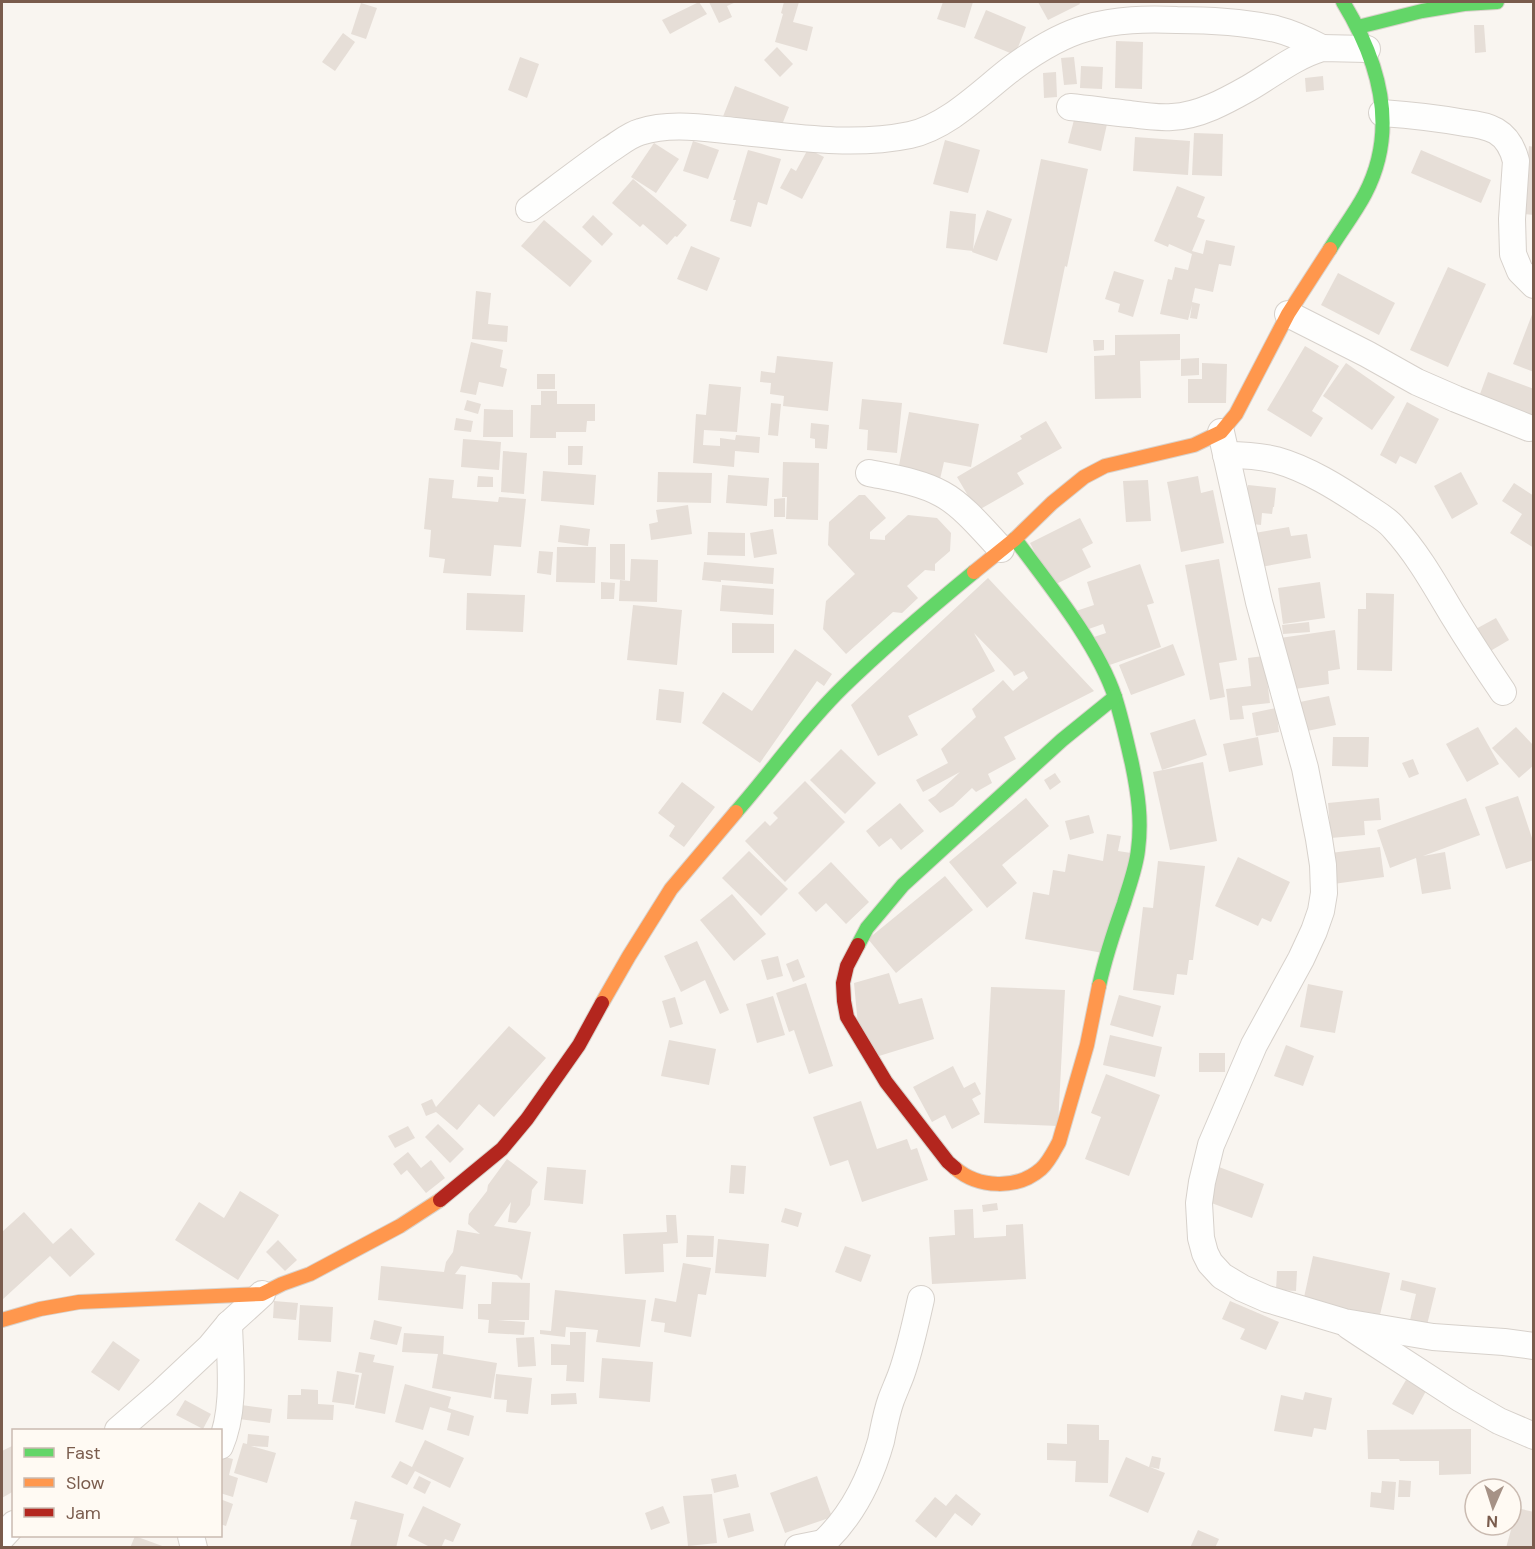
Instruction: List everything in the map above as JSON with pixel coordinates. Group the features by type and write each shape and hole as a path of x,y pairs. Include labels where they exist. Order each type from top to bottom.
{"street":[{"path":"1343,2 1363,38 1382,101 1383,127 1377,164 1365,194 1288,314 1223,443 1259,602 1305,768 1323,865 1324,893 1321,911 1314,930 1254,1045 1211,1145 1199,1203 1201,1238 1210,1263 1222,1276 1267,1299 1344,1322 1433,1337 1533,1346"},
{"path":"1070,107 1154,117 1184,116 1225,101 1294,59 1322,48 1363,38 1422,11 1464,4 1497,2"},
{"path":"529,208 625,140 649,129 705,128 825,140 866,140 914,134 947,119 1042,48 1069,34 1111,22 1142,19 1226,21 1276,29 1297,35 1322,48"},
{"path":"1382,112 1480,125 1495,130 1504,137 1510,144 1516,161 1512,219 1513,254 1520,271 1533,285"},
{"path":"1288,314 1418,382 1529,428"},
{"path":"120,1429 210,1347 229,1324 262,1294 310,1274 400,1226 444,1198 502,1149 527,1119 579,1045 634,947 671,889 796,739 842,688 930,608 1084,477 1105,466 1194,444 1223,443 1251,456 1275,459 1319,478 1393,526 1429,575 1503,692"},
{"path":"869,473 941,493 1008,544 1055,593 1086,639 1115,697 1138,794 1140,822 1138,852 1130,884 1104,962 1087,1045 1059,1142 1041,1169 1020,1182 1009,1184 974,1180 963,1175 948,1162 886,1082 855,1032 847,1017 844,1001 843,983 847,966 867,928 903,885 1062,740 1115,697"},
{"path":"2,1320 40,1309 79,1302 262,1294"},
{"path":"798,1548 821,1545 836,1531 861,1492 881,1440 892,1397 907,1358 921,1299"},
{"path":"1344,1322 1461,1399 1499,1421 1533,1436"},
{"path":"222,1439 230,1399 229,1324"}],"building":[{"path":"699,2 707,14 670,34 662,20"},
{"path":"709,2 736,2 727,6 732,17 719,23"},
{"path":"784,2 799,2 793,22 813,27 807,51 775,42"},
{"path":"943,2 973,2 965,28 937,19"},
{"path":"1038,2 1079,2 1080,4 1048,20"},
{"path":"361,3 377,8 366,39 351,34"},
{"path":"986,10 1026,27 1015,55 974,38"},
{"path":"1474,25 1484,25 1486,52 1475,53"},
{"path":"343,33 355,42 335,71 322,62"},
{"path":"1116,41 1143,42 1142,89 1115,88"},
{"path":"777,47 793,64 780,77 764,60"},
{"path":"520,57 539,64 527,98 508,90"},
{"path":"1074,57 1077,84 1064,85 1061,58"},
{"path":"1081,66 1103,67 1102,89 1080,88"},
{"path":"1056,72 1057,97 1044,98 1043,73"},
{"path":"1323,76 1324,90 1306,92 1305,78"},
{"path":"735,86 789,107 776,140 722,119"},
{"path":"1075,116 1107,124 1101,151 1068,143"},
{"path":"1194,133 1223,134 1222,176 1192,175"},
{"path":"1135,137 1190,141 1188,175 1133,171"},
{"path":"945,140 980,150 968,193 933,184"},
{"path":"693,141 719,150 708,179 683,171"},
{"path":"654,143 679,159 656,193 631,177"},
{"path":"1529,146 1534,147 1534,215 1523,214"},
{"path":"808,149 824,157 802,199 780,188 791,168 796,171"},
{"path":"748,150 781,159 767,205 758,202 751,227 730,221 736,200 733,200"},
{"path":"1421,150 1491,180 1481,203 1411,173"},
{"path":"1041,159 1088,169 1047,353 1003,344"},
{"path":"633,179 687,225 667,245 643,224 640,227 612,203"},
{"path":"1177,186 1205,197 1197,217 1205,220 1192,251 1203,254 1206,240 1235,246 1231,266 1219,264 1213,292 1195,288 1192,302 1200,304 1197,319 1190,318 1192,305 1188,320 1160,314 1168,279 1172,280 1175,267 1188,270 1192,254 1169,244 1168,247 1154,241"},
{"path":"987,210 1012,219 997,261 972,252"},
{"path":"950,211 976,214 973,251 946,248"},
{"path":"593,215 613,234 602,246 582,227"},
{"path":"544,220 592,261 570,287 521,246"},
{"path":"691,246 720,258 707,291 677,279"},
{"path":"1448,267 1486,284 1448,367 1410,350"},
{"path":"1114,271 1144,280 1133,317 1118,312 1120,304 1105,299"},
{"path":"1338,273 1395,303 1379,335 1321,305"},
{"path":"476,291 491,293 488,324 508,326 507,342 472,339"},
{"path":"1534,312 1534,372 1513,364"},
{"path":"1180,334 1180,360 1140,361 1141,398 1095,399 1094,356 1115,355 1115,335"},
{"path":"1093,340 1104,340 1104,350 1094,351"},
{"path":"471,342 503,350 500,367 507,369 503,387 479,382 476,395 460,392"},
{"path":"1305,346 1339,366 1312,411 1323,418 1311,437 1267,410"},
{"path":"777,356 833,362 828,411 783,406 784,396 770,394 771,383 760,382 761,371 775,373"},
{"path":"1199,358 1199,375 1181,376 1181,359"},
{"path":"1202,363 1227,364 1226,403 1188,403 1188,379 1202,379"},
{"path":"1346,363 1395,397 1372,430 1323,396"},
{"path":"1488,372 1534,389 1534,426 1476,405"},
{"path":"537,374 555,374 555,389 537,389"},
{"path":"709,384 741,387 737,432 704,430 703,445 720,446 720,438 735,440 736,435 760,437 759,453 735,451 734,467 693,463 696,414 706,415"},
{"path":"541,391 557,391 557,404 595,404 595,421 587,421 586,432 556,432 556,438 530,438 531,405 541,405"},
{"path":"862,399 902,403 897,453 867,450 868,430 859,429"},
{"path":"467,400 481,404 478,414 464,410"},
{"path":"1407,402 1439,419 1416,464 1400,456 1396,464 1380,455"},
{"path":"771,403 781,404 778,436 768,435"},
{"path":"484,409 513,410 513,437 483,437"},
{"path":"909,412 979,424 971,467 944,462 940,479 898,471"},
{"path":"456,418 473,421 471,432 454,430"},
{"path":"1046,421 1062,448 1017,473 1024,484 977,511 957,477 1022,439 1020,436"},
{"path":"811,423 829,425 827,449 815,448 815,439 810,438"},
{"path":"463,439 501,442 499,470 461,467"},
{"path":"568,446 583,446 582,465 568,465"},
{"path":"503,451 527,453 524,494 501,492"},
{"path":"783,462 819,463 818,520 786,519 787,497 782,497"},
{"path":"543,471 596,475 594,505 541,501"},
{"path":"658,472 712,473 711,503 657,502"},
{"path":"1461,472 1478,504 1452,519 1434,486"},
{"path":"728,475 769,478 767,506 726,503"},
{"path":"478,476 493,477 493,487 477,487"},
{"path":"1198,476 1201,493 1213,490 1224,543 1181,552 1167,482"},
{"path":"429,478 454,480 452,498 498,502 499,497 526,499 521,547 494,545 491,576 443,573 445,559 429,557 431,530 424,529"},
{"path":"1148,480 1151,521 1126,522 1123,481"},
{"path":"1514,483 1534,496 1534,548 1510,533 1522,514 1502,501"},
{"path":"1248,485 1276,488 1272,514 1262,513 1261,525 1244,523"},
{"path":"859,495 865,495 886,518 870,532 870,539 885,540 885,536 908,515 937,518 951,533 950,551 935,564 935,571 925,570 907,586 918,598 902,613 893,612 846,654 823,629 826,601 855,574 828,545 829,522"},
{"path":"785,498 785,517 774,517 774,499"},
{"path":"688,505 692,534 651,540 649,524 658,522 656,510"},
{"path":"1080,518 1093,543 1082,549 1091,567 1052,586 1030,543"},
{"path":"560,525 590,529 588,546 558,542"},
{"path":"1289,527 1291,536 1307,534 1311,558 1255,568 1249,534"},
{"path":"773,529 777,554 754,558 750,533"},
{"path":"708,532 745,533 745,556 707,555"},
{"path":"610,544 625,544 625,580 610,579"},
{"path":"557,547 596,547 595,583 556,582"},
{"path":"539,551 553,552 551,575 537,573"},
{"path":"631,559 658,560 657,602 619,601 620,580 630,581"},
{"path":"1219,559 1237,660 1219,663 1225,697 1210,700 1185,565"},
{"path":"704,562 774,568 773,584 702,580"},
{"path":"1140,564 1154,603 1147,605 1161,647 1104,667 1094,637 1106,633 1103,624 1083,631 1076,611 1094,605 1087,582"},
{"path":"988,578 1094,691 1004,737 1016,759 988,774 992,783 976,792 972,788 953,806 940,813 928,800 960,772 923,792 916,780 948,763 941,749 976,717 972,709 1003,680 1013,691 1028,678 1024,671 1014,676 974,633 995,671 908,716 918,735 878,756 851,705"},
{"path":"601,582 615,583 614,599 601,599"},
{"path":"1320,582 1325,618 1283,624 1278,588"},
{"path":"722,585 774,589 773,615 720,611"},
{"path":"467,593 525,595 523,632 466,630"},
{"path":"1366,593 1394,594 1392,671 1357,670 1358,609 1366,609"},
{"path":"633,605 682,610 677,665 627,660"},
{"path":"1496,618 1509,640 1487,653 1474,630"},
{"path":"1309,622 1310,632 1283,634 1282,625"},
{"path":"732,623 774,624 774,653 732,653"},
{"path":"1335,630 1340,669 1328,671 1329,684 1288,690 1280,638"},
{"path":"1173,644 1185,675 1131,695 1119,665"},
{"path":"795,649 832,674 824,686 817,681 760,763 702,723 723,692 752,711"},
{"path":"1264,656 1270,703 1242,706 1244,719 1230,720 1226,689 1251,686 1248,658"},
{"path":"659,689 684,692 681,723 656,720"},
{"path":"1329,696 1336,725 1307,731 1300,702"},
{"path":"1276,708 1279,732 1256,736 1252,713"},
{"path":"1195,719 1207,755 1162,770 1150,733"},
{"path":"1478,727 1499,764 1467,782 1446,744"},
{"path":"1516,727 1534,746 1534,765 1519,778 1492,748"},
{"path":"1258,737 1263,765 1229,772 1223,744"},
{"path":"1333,737 1369,737 1368,767 1332,766"},
{"path":"841,749 876,783 845,814 810,780"},
{"path":"1413,759 1419,774 1409,778 1402,763"},
{"path":"1203,762 1217,841 1170,850 1153,772"},
{"path":"1055,773 1061,782 1050,790 1044,780"},
{"path":"805,781 845,822 785,882 745,841 765,821 770,826 778,818 773,813"},
{"path":"682,782 715,807 684,847 669,836 675,826 658,813"},
{"path":"1518,796 1532,838 1534,838 1534,860 1506,869 1485,807"},
{"path":"1026,798 1049,826 1002,865 1017,883 987,908 949,862"},
{"path":"1379,798 1381,820 1364,821 1365,835 1331,838 1328,803"},
{"path":"1466,798 1480,835 1423,856 1445,852 1451,889 1422,894 1416,858 1390,868 1377,830"},
{"path":"900,803 924,831 901,850 891,838 879,847 866,831"},
{"path":"1089,815 1094,833 1070,840 1065,821"},
{"path":"1107,834 1121,836 1118,851 1131,853 1114,955 1025,939 1033,892 1049,895 1053,870 1065,872 1068,854 1103,861"},
{"path":"1380,847 1384,877 1326,885 1322,854"},
{"path":"749,851 788,889 761,916 722,878"},
{"path":"1238,857 1290,882 1271,922 1262,918 1258,926 1215,906"},
{"path":"1158,861 1205,866 1193,960 1189,960 1187,975 1177,974 1174,995 1133,990 1143,907 1153,908"},
{"path":"831,862 869,902 846,924 826,903 816,912 798,893"},
{"path":"945,876 973,910 896,973 868,939"},
{"path":"732,894 766,934 734,961 700,920"},
{"path":"697,941 729,1010 720,1014 705,980 681,992 664,956"},
{"path":"778,956 783,976 767,980 761,960"},
{"path":"798,959 805,977 793,982 786,964"},
{"path":"889,973 899,1004 922,998 934,1039 879,1056 859,1036 854,983"},
{"path":"806,983 833,1066 809,1074 794,1030 789,1032 776,993"},
{"path":"1308,984 1343,991 1335,1033 1300,1027"},
{"path":"991,987 1065,990 1058,1126 984,1123"},
{"path":"1119,995 1161,1006 1153,1037 1110,1025"},
{"path":"773,996 785,1035 757,1043 746,1004"},
{"path":"675,997 683,1024 670,1028 662,1001"},
{"path":"509,1026 546,1058 494,1117 479,1104 457,1130 436,1112 426,1116 421,1104 432,1099 436,1107"},
{"path":"1110,1035 1162,1047 1155,1077 1103,1065"},
{"path":"669,1040 716,1049 709,1085 661,1076"},
{"path":"1286,1045 1314,1056 1303,1086 1274,1076"},
{"path":"1199,1053 1225,1053 1225,1072 1199,1072"},
{"path":"953,1066 964,1088 975,1082 981,1094 972,1099 980,1114 952,1129 945,1115 932,1122 913,1087"},
{"path":"1106,1074 1160,1095 1129,1176 1085,1159 1101,1117 1091,1113"},
{"path":"861,1101 877,1149 907,1139 911,1150 917,1148 928,1180 862,1202 848,1160 830,1166 813,1117"},
{"path":"438,1124 464,1149 450,1163 425,1137"},
{"path":"408,1126 415,1138 395,1148 388,1136"},
{"path":"408,1152 421,1168 431,1160 445,1178 426,1193 407,1170 401,1175 393,1164"},
{"path":"507,1159 538,1182 532,1190 530,1205 516,1223 508,1222 511,1202 494,1226 531,1232 522,1280 517,1275 461,1266 455,1274 466,1275 463,1309 378,1300 381,1266 444,1272 446,1262 453,1252 457,1230 480,1234 468,1224 469,1214"},
{"path":"731,1165 746,1166 744,1194 729,1193"},
{"path":"547,1167 586,1170 583,1204 544,1200"},
{"path":"1219,1167 1264,1184 1252,1218 1206,1201"},
{"path":"240,1191 279,1215 238,1280 175,1240 199,1202 224,1218"},
{"path":"997,1203 998,1210 983,1212 982,1205"},
{"path":"785,1208 802,1213 798,1227 781,1222"},
{"path":"973,1209 974,1238 1006,1236 1006,1225 1023,1224 1026,1279 932,1284 929,1237 955,1235 954,1210"},
{"path":"24,1212 53,1244 71,1228 95,1254 70,1277 50,1256 2,1300 2,1232"},
{"path":"666,1215 676,1215 678,1243 663,1244 664,1272 625,1274 623,1234 667,1232"},
{"path":"687,1235 714,1236 713,1257 686,1257"},
{"path":"718,1239 769,1244 766,1277 715,1273"},
{"path":"278,1240 297,1260 285,1271 266,1252"},
{"path":"845,1246 871,1255 861,1282 835,1272"},
{"path":"1313,1256 1390,1273 1379,1319 1303,1302"},
{"path":"683,1263 711,1268 706,1295 698,1294 691,1337 664,1332 665,1323 651,1321 655,1298 676,1302"},
{"path":"1277,1271 1297,1271 1296,1291 1276,1290"},
{"path":"1402,1280 1436,1288 1427,1325 1410,1320 1416,1294 1400,1290"},
{"path":"492,1282 530,1283 529,1320 498,1320 525,1322 524,1335 488,1333 489,1320 478,1319 478,1304 491,1304"},
{"path":"555,1290 646,1300 640,1347 596,1342 598,1330 566,1327 565,1337 540,1334 540,1330 551,1331"},
{"path":"274,1301 298,1303 296,1320 273,1318"},
{"path":"1230,1301 1279,1322 1266,1350 1240,1339 1245,1329 1222,1319"},
{"path":"300,1305 333,1307 331,1342 298,1340"},
{"path":"374,1320 402,1327 397,1345 370,1339"},
{"path":"570,1332 586,1332 584,1382 566,1381 567,1365 551,1365 551,1344 570,1345"},
{"path":"404,1333 444,1336 443,1354 497,1363 491,1398 432,1388 438,1354 402,1352"},
{"path":"534,1337 536,1366 518,1367 516,1338"},
{"path":"113,1341 140,1360 119,1391 91,1372"},
{"path":"359,1352 375,1355 373,1362 394,1366 385,1414 355,1408 362,1373 355,1372"},
{"path":"602,1358 653,1362 650,1402 599,1398"},
{"path":"337,1371 359,1375 354,1405 332,1402"},
{"path":"496,1374 532,1378 528,1414 506,1412 507,1400 494,1399"},
{"path":"1406,1380 1426,1391 1413,1415 1392,1404"},
{"path":"405,1384 451,1397 448,1408 474,1416 469,1436 447,1430 451,1413 430,1407 423,1430 395,1422"},
{"path":"301,1389 318,1390 318,1404 334,1405 333,1420 287,1419 288,1395 301,1395"},
{"path":"1305,1392 1332,1398 1326,1430 1314,1428 1312,1437 1274,1431 1281,1395 1303,1400"},
{"path":"576,1393 577,1404 551,1405 551,1394"},
{"path":"185,1400 211,1414 203,1429 176,1415"},
{"path":"241,1405 272,1409 270,1423 239,1419"},
{"path":"1067,1424 1099,1425 1099,1440 1109,1440 1108,1483 1075,1482 1076,1461 1047,1460 1047,1443 1067,1444"},
{"path":"1471,1429 1471,1474 1439,1475 1439,1461 1368,1459 1367,1430"},
{"path":"248,1434 269,1436 268,1447 251,1446 276,1453 267,1483 234,1473 243,1443 247,1444"},
{"path":"425,1440 464,1458 450,1488 415,1471 407,1485 391,1477 400,1461 412,1467"},
{"path":"12,1446 12,1492 2,1498 2,1451"},
{"path":"222,1456 233,1459 229,1475 238,1478 233,1497 222,1494"},
{"path":"1152,1456 1161,1458 1159,1469 1150,1467 1165,1473 1148,1513 1109,1496 1126,1457 1149,1467"},
{"path":"736,1474 739,1487 714,1493 711,1479"},
{"path":"419,1476 431,1482 425,1494 413,1488"},
{"path":"817,1476 832,1517 785,1533 770,1493"},
{"path":"1399,1480 1411,1481 1410,1497 1398,1497"},
{"path":"1382,1481 1396,1482 1394,1510 1370,1507 1371,1492 1381,1493"},
{"path":"712,1494 717,1543 688,1546 683,1496"},
{"path":"956,1494 981,1514 972,1526 955,1513 936,1538 915,1521 935,1497 946,1506"},
{"path":"222,1500 233,1504 226,1526 222,1525"},
{"path":"355,1501 404,1514 396,1548 350,1547 357,1520 350,1519"},
{"path":"423,1506 461,1524 453,1542 445,1539 441,1548 432,1548 408,1536"},
{"path":"663,1506 670,1523 651,1530 645,1513"},
{"path":"1523,1509 1534,1512 1534,1548 1506,1548 1509,1537 1523,1537"},
{"path":"750,1513 754,1531 728,1538 723,1519"},
{"path":"1198,1530 1219,1539 1215,1548 1190,1548"},
{"path":"135,1537 165,1547 165,1548 130,1548"}],"traffic: fast":[{"path":"1330,249 1365,194 1375,170 1381,145 1382,120 1375,72 1356,25 1343,2"},
{"path":"1358,27 1422,11 1464,4 1497,2"},
{"path":"1015,539 1057,595 1097,656 1115,697 1138,796 1137,857 1099,986"},
{"path":"736,812 801,732 843,687 907,628 974,572"},
{"path":"858,945 867,928 903,885 1062,740 1115,697"}],"traffic: slow":[{"path":"974,572 1015,539 1052,503 1084,477 1105,466 1194,445 1221,432 1236,414 1288,314 1330,249"},
{"path":"602,1003 671,889 736,812"},
{"path":"955,1168 975,1180 998,1184 1021,1181 1041,1169 1046,1163 1059,1142 1087,1045 1099,986"},
{"path":"2,1320 40,1309 79,1302 262,1294 310,1274 400,1226 440,1200"}],"traffic: jam":[{"path":"858,945 847,966 843,983 847,1017 886,1082 955,1168"},
{"path":"440,1200 502,1149 527,1119 579,1045 602,1003"}]}
